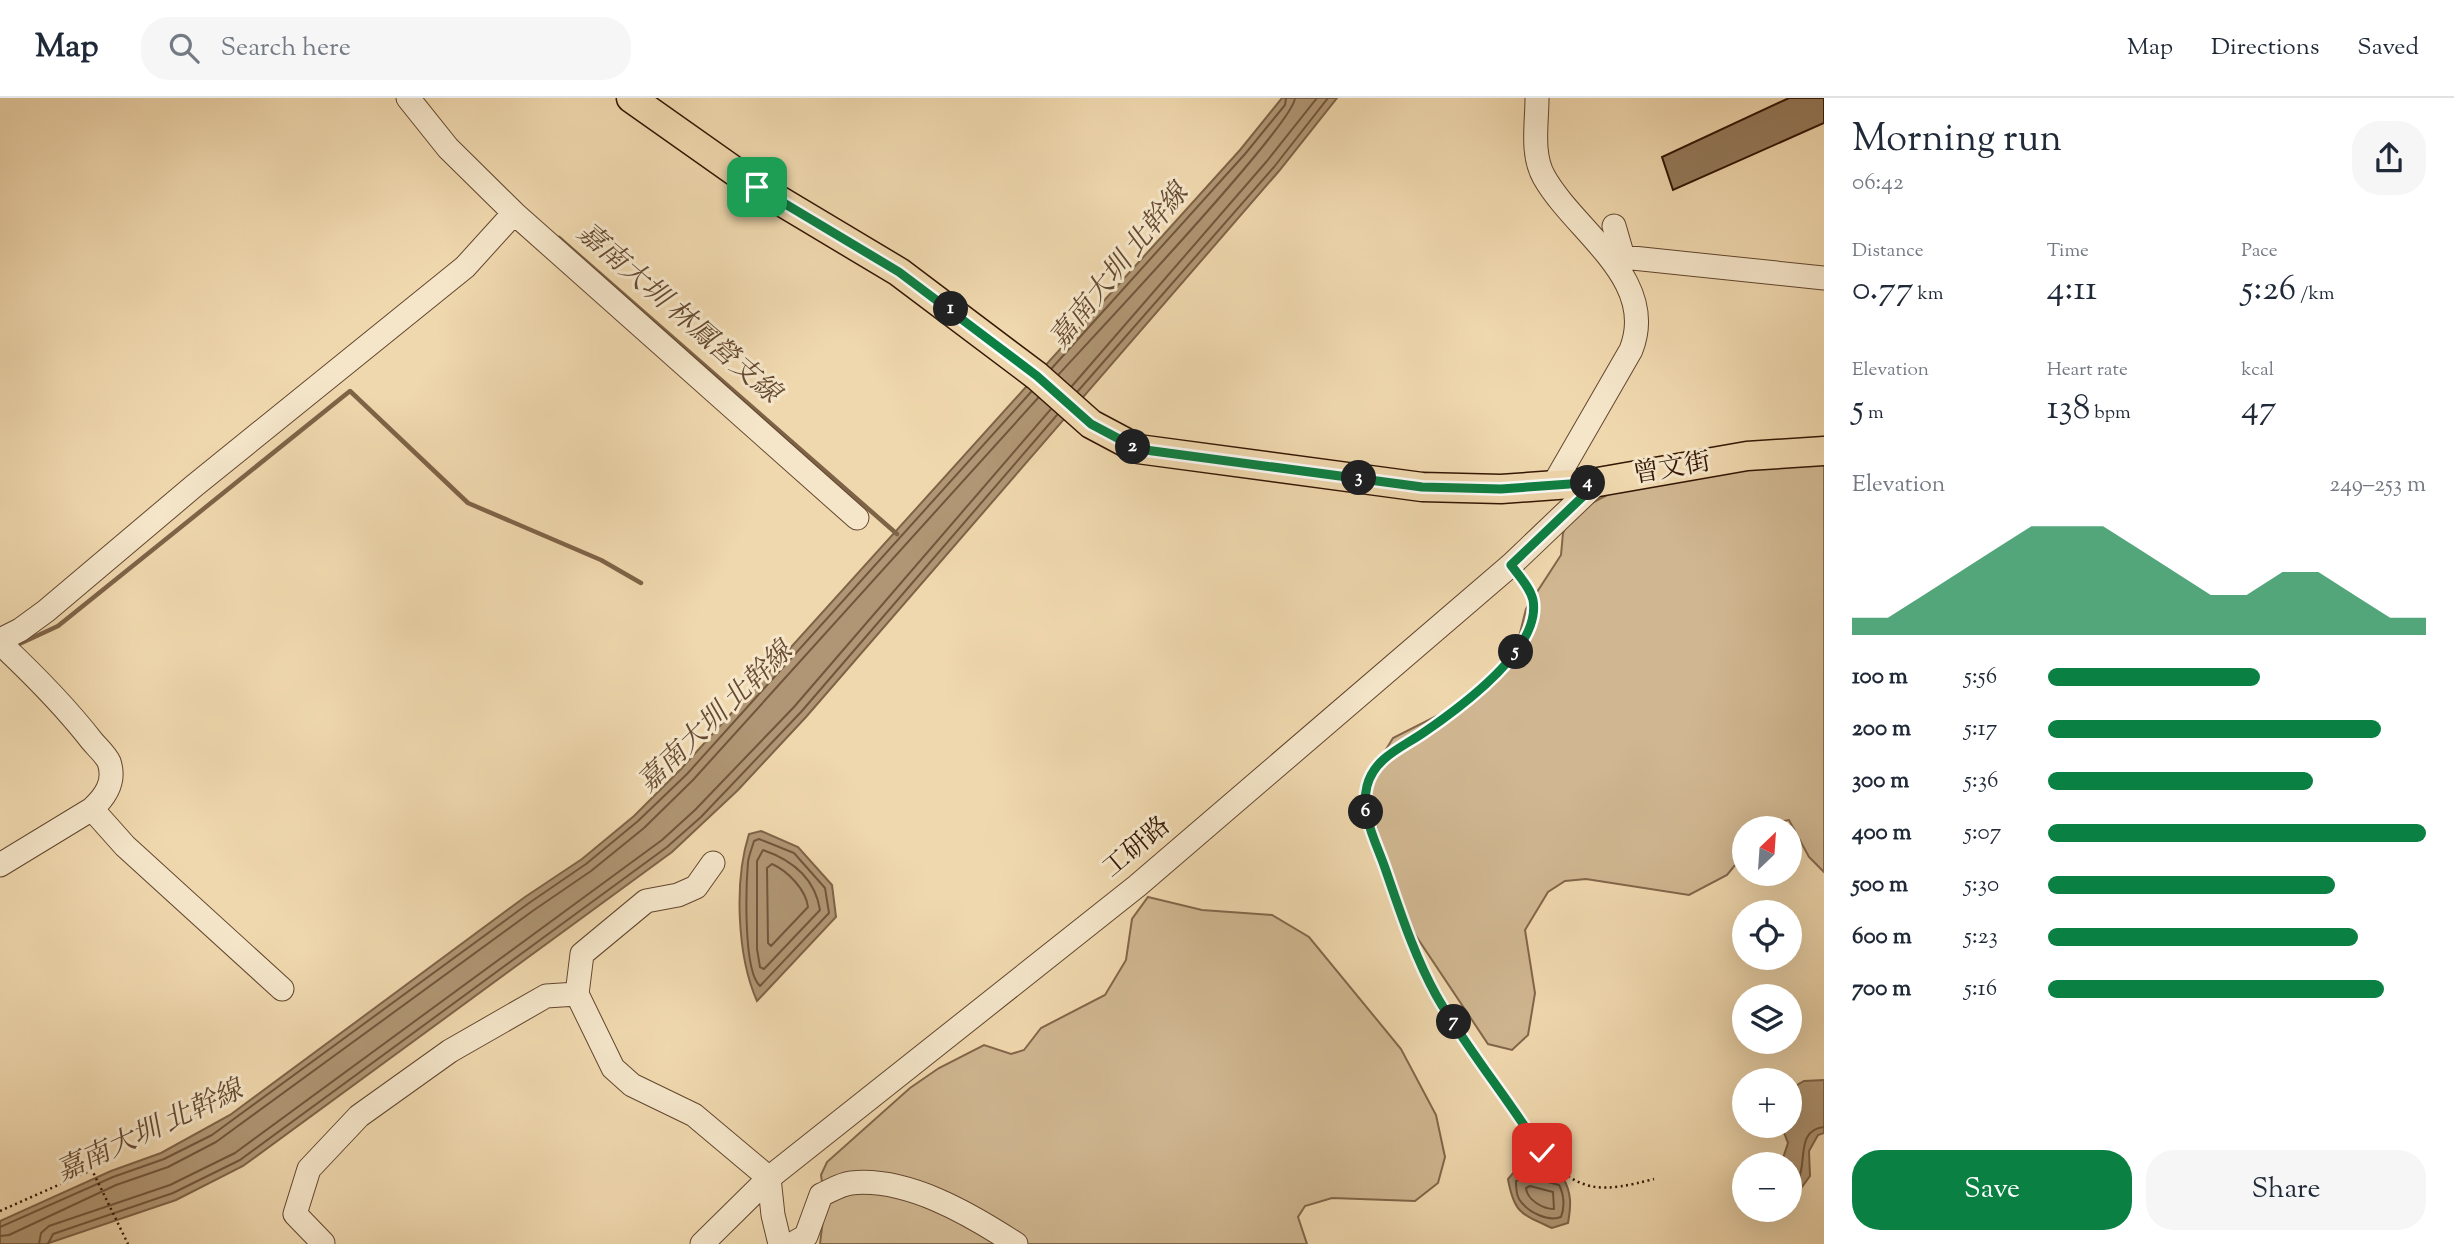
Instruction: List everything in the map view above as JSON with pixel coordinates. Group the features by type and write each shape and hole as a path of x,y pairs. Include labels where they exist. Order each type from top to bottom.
{"main road":[{"name":"曾文街","path":"631,98 757,187 899,272 1037,376 1091,424 1138,449 1422,487 1501,489 1598,482 1747,457 1824,452"}],"street":[{"path":"408,98 448,148 514,214 857,518"},
{"path":"1538,98 1538,163 1545,178 1625,280 1635,300 1637,319 1637,334 1631,350 1552,487"},
{"path":"0,865 92,809 105,797 111,784 109,762 40,681 0,642 46,611 194,486 465,267 514,214"},
{"path":"1614,226 1623,257 1824,278"},
{"name":"工研路","path":"702,1244 769,1178 1137,886 1511,565 1598,482"},
{"path":"92,809 134,854 282,989"},
{"path":"713,863 696,887 678,895 646,901 582,954 577,994 613,1068 632,1085 694,1115 769,1178 773,1215 780,1244"},
{"path":"323,1243 295,1214 309,1169 359,1116 450,1051 546,996 577,994"},
{"path":"792,1244 806,1236 821,1195 849,1183 893,1184 974,1217 1016,1244"}],"path":[{"path":"1511,565 1530,592 1533,603 1531,624 1522,643 1487,683 1425,732 1379,763 1366,788 1366,817 1417,957 1434,992 1542,1153 1578,1182 1601,1189 1613,1189 1654,1179"},
{"path":"0,1211 92,1170 128,1244"}],"shaded area":[{"path":"1824,461 1824,872 1809,857 1802,844 1802,816 1732,816 1732,869 1727,875 1689,895 1586,879 1565,881 1548,892 1525,930 1535,993 1528,1035 1512,1050 1488,1044 1406,921 1384,859 1369,796 1382,756 1393,738 1472,698 1504,668 1516,649 1526,609 1561,555 1563,533 1571,514 1611,493 1678,477"},
{"path":"1148,897 1202,910 1272,915 1309,937 1401,1049 1436,1115 1445,1157 1438,1183 1415,1201 1332,1198 1305,1206 1298,1217 1307,1244 820,1244 825,1203 821,1175 827,1162 910,1088 939,1068 984,1045 1011,1054 1024,1050 1041,1028 1105,995 1126,960 1132,919"}],"water":[{"path":"1282,98 1337,98 1279,171 806,717 738,790 672,852 243,1166 176,1200 46,1244 0,1244 0,1221 111,1171 161,1153 230,1115 525,897 582,859 634,816 681,769 1240,150"},
{"path":"761,831 798,847 832,885 836,917 757,1001 745,963 740,896 744,853 749,834"},
{"path":"1824,1080 1824,1133 1818,1135 1809,1151 1810,1176 1802,1187 1802,1152 1785,1152 1788,1143 1786,1138 1802,1138 1804,1081"},
{"path":"1528,1169 1563,1178 1570,1200 1568,1223 1552,1228 1526,1215 1516,1206 1508,1179 1514,1172"}],"building":[{"path":"1789,98 1824,98 1824,123 1673,190 1662,157"}],"waterway":[{"name":"嘉南大圳 林鳳營支線","path":"559,238 897,534"},
{"path":"15,646 58,626 350,391 468,503 601,560 641,583"}],"route":[{"path":"757,187 899,272 1037,376 1091,424 1138,449 1422,487 1501,489 1598,482 1511,565 1530,592 1533,603 1531,624 1514,655 1487,683 1425,732 1385,757 1373,771 1366,788 1366,817 1417,957 1443,1007 1542,1153"}],"water label":[{"name":"嘉南大圳 北幹線","path":"1120,267"},
{"name":"嘉南大圳 北幹線","path":"716,718"},
{"name":"嘉南大圳 北幹線","path":"150,1132"}]}
